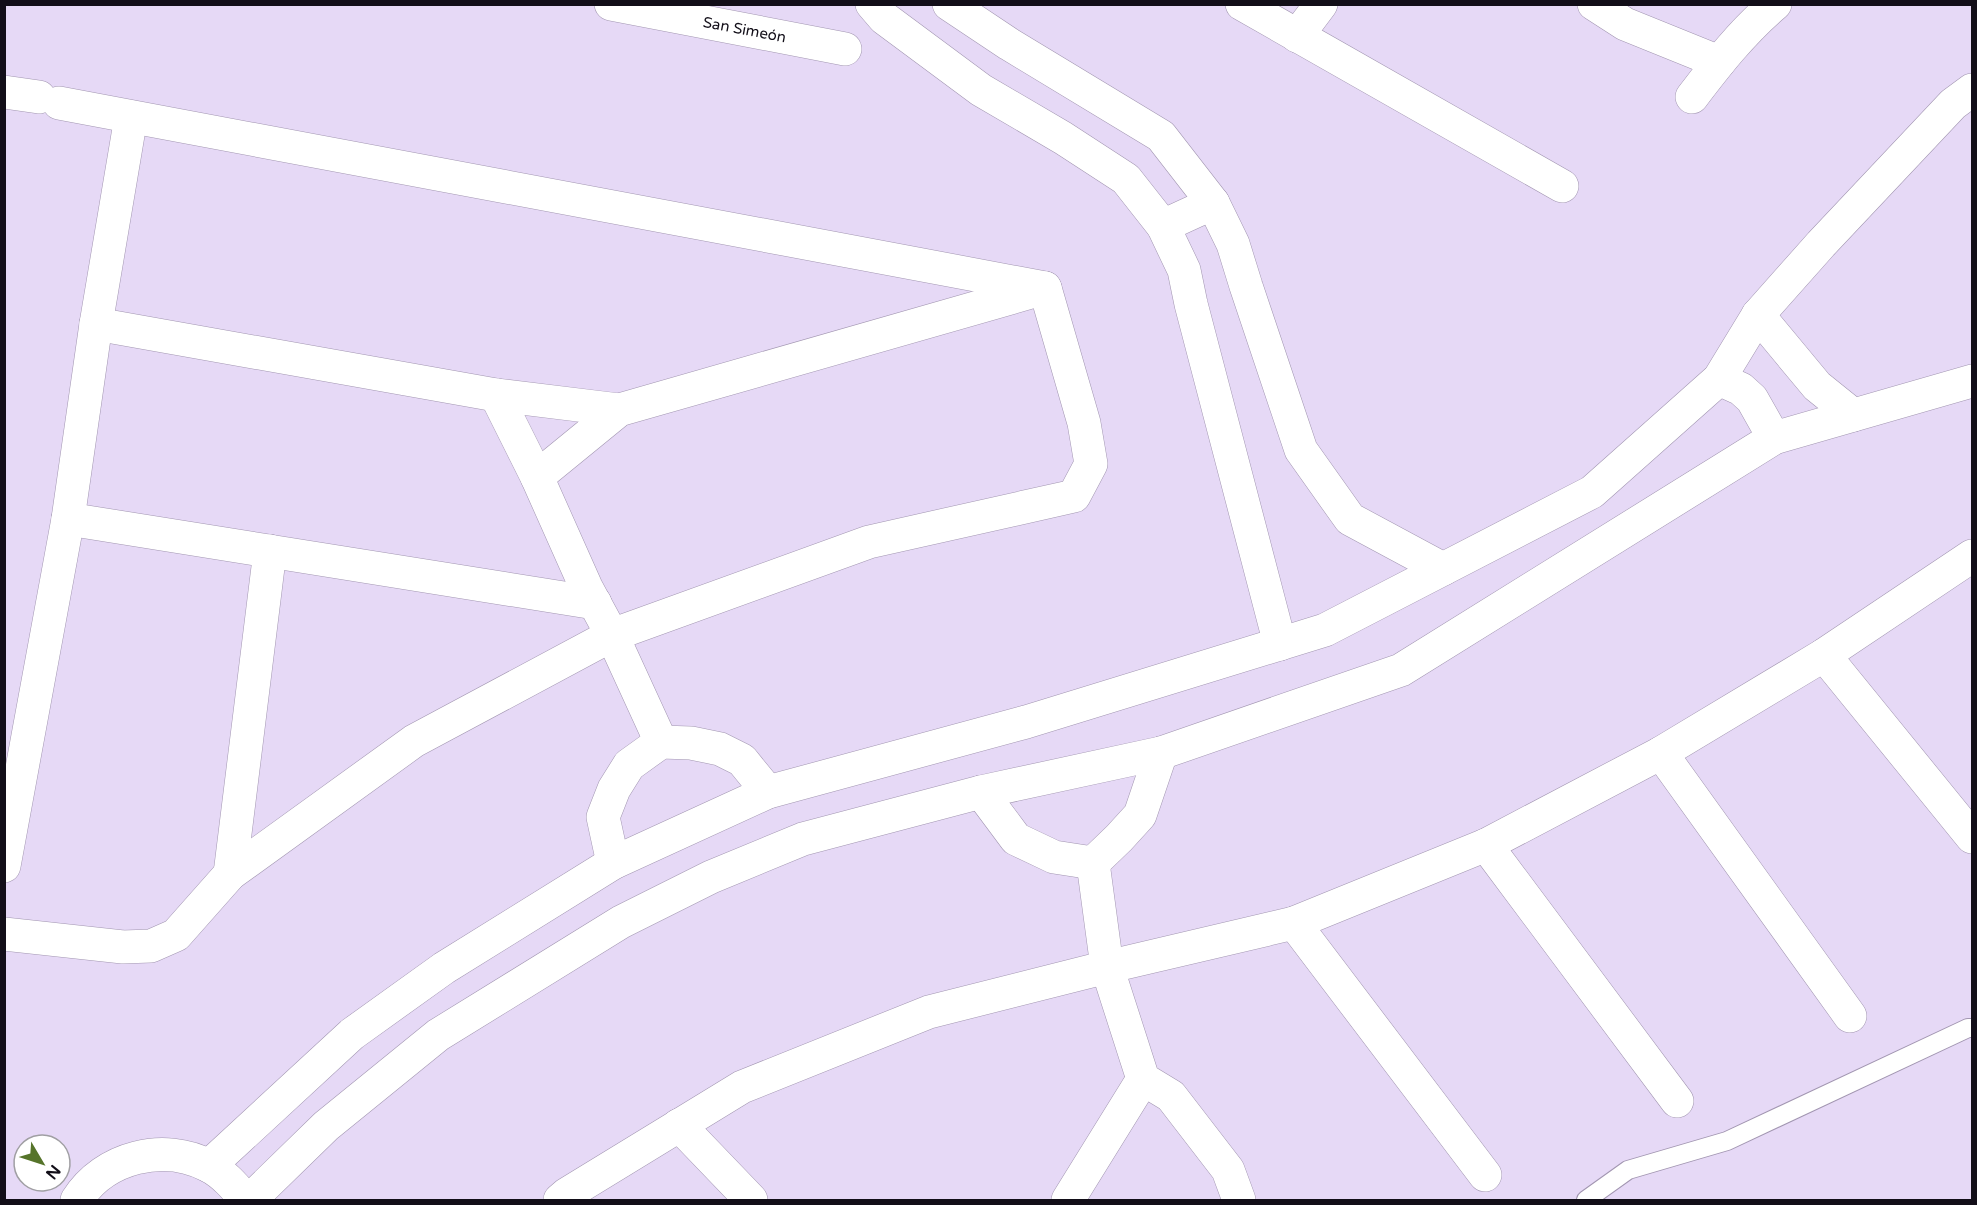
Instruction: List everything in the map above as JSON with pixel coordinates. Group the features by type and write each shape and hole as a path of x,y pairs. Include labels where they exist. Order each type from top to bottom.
{"street":[{"name":"San Simeón","path":"611,4 845,48"},
{"path":"872,4 884,18 981,90 1063,138 1126,179 1163,226 1184,270 1280,644"},
{"path":"949,4 1009,44 1161,136 1213,203 1233,244 1301,450 1350,519 1443,569"},
{"path":"1242,4 1562,186"},
{"path":"1297,36 1321,4"},
{"path":"1594,4 1625,24 1719,62"},
{"path":"1692,97 1766,8"},
{"path":"209,1166 352,1034 444,968 613,863 768,792 1026,722 1325,630 1592,492 1719,379 1758,315 1821,244 1953,104 1972,90"},
{"path":"4,92 1045,288"},
{"path":"4,866 69,519 96,324 130,117"},
{"path":"1163,226 1213,203"},
{"path":"96,324 496,395 619,410 1045,288"},
{"path":"4,934 123,947 151,946 176,935 230,874 414,741 612,635 869,542 1074,496 1090,464 1084,423 1045,288"},
{"path":"1758,315 1817,386 1853,415"},
{"path":"1719,379 1741,389 1752,399 1774,438"},
{"path":"77,1200 102,1173 127,1160 154,1154 183,1156 209,1166 231,1182 248,1200 326,1126 438,1035 621,922 711,877 803,839 981,792 1161,753 1401,670 1774,438 1972,381"},
{"path":"496,395 537,477 586,587 612,635 661,742"},
{"path":"537,477 619,410"},
{"path":"69,519 595,603"},
{"path":"230,874 270,551"},
{"path":"560,1200 742,1086 929,1012 1294,923 1486,845 1661,753 1824,655 1972,556"},
{"path":"1824,655 1972,837"},
{"path":"613,863 603,817 614,789 629,765 661,742 691,743 720,749 742,760 768,792"},
{"path":"1093,863 1140,814 1161,753"},
{"path":"1661,753 1850,1016"},
{"path":"981,792 1016,839 1054,857 1093,863"},
{"path":"1486,845 1677,1101"},
{"path":"1093,863 1107,967 1143,1079 1171,1096 1228,1170 1239,1200"},
{"path":"1294,923 1485,1175"},
{"path":"1068,1200 1143,1079"},
{"path":"680,1125 751,1200"}],"lane":[{"path":"1586,1200 1628,1170 1727,1141 1972,1028"}]}
